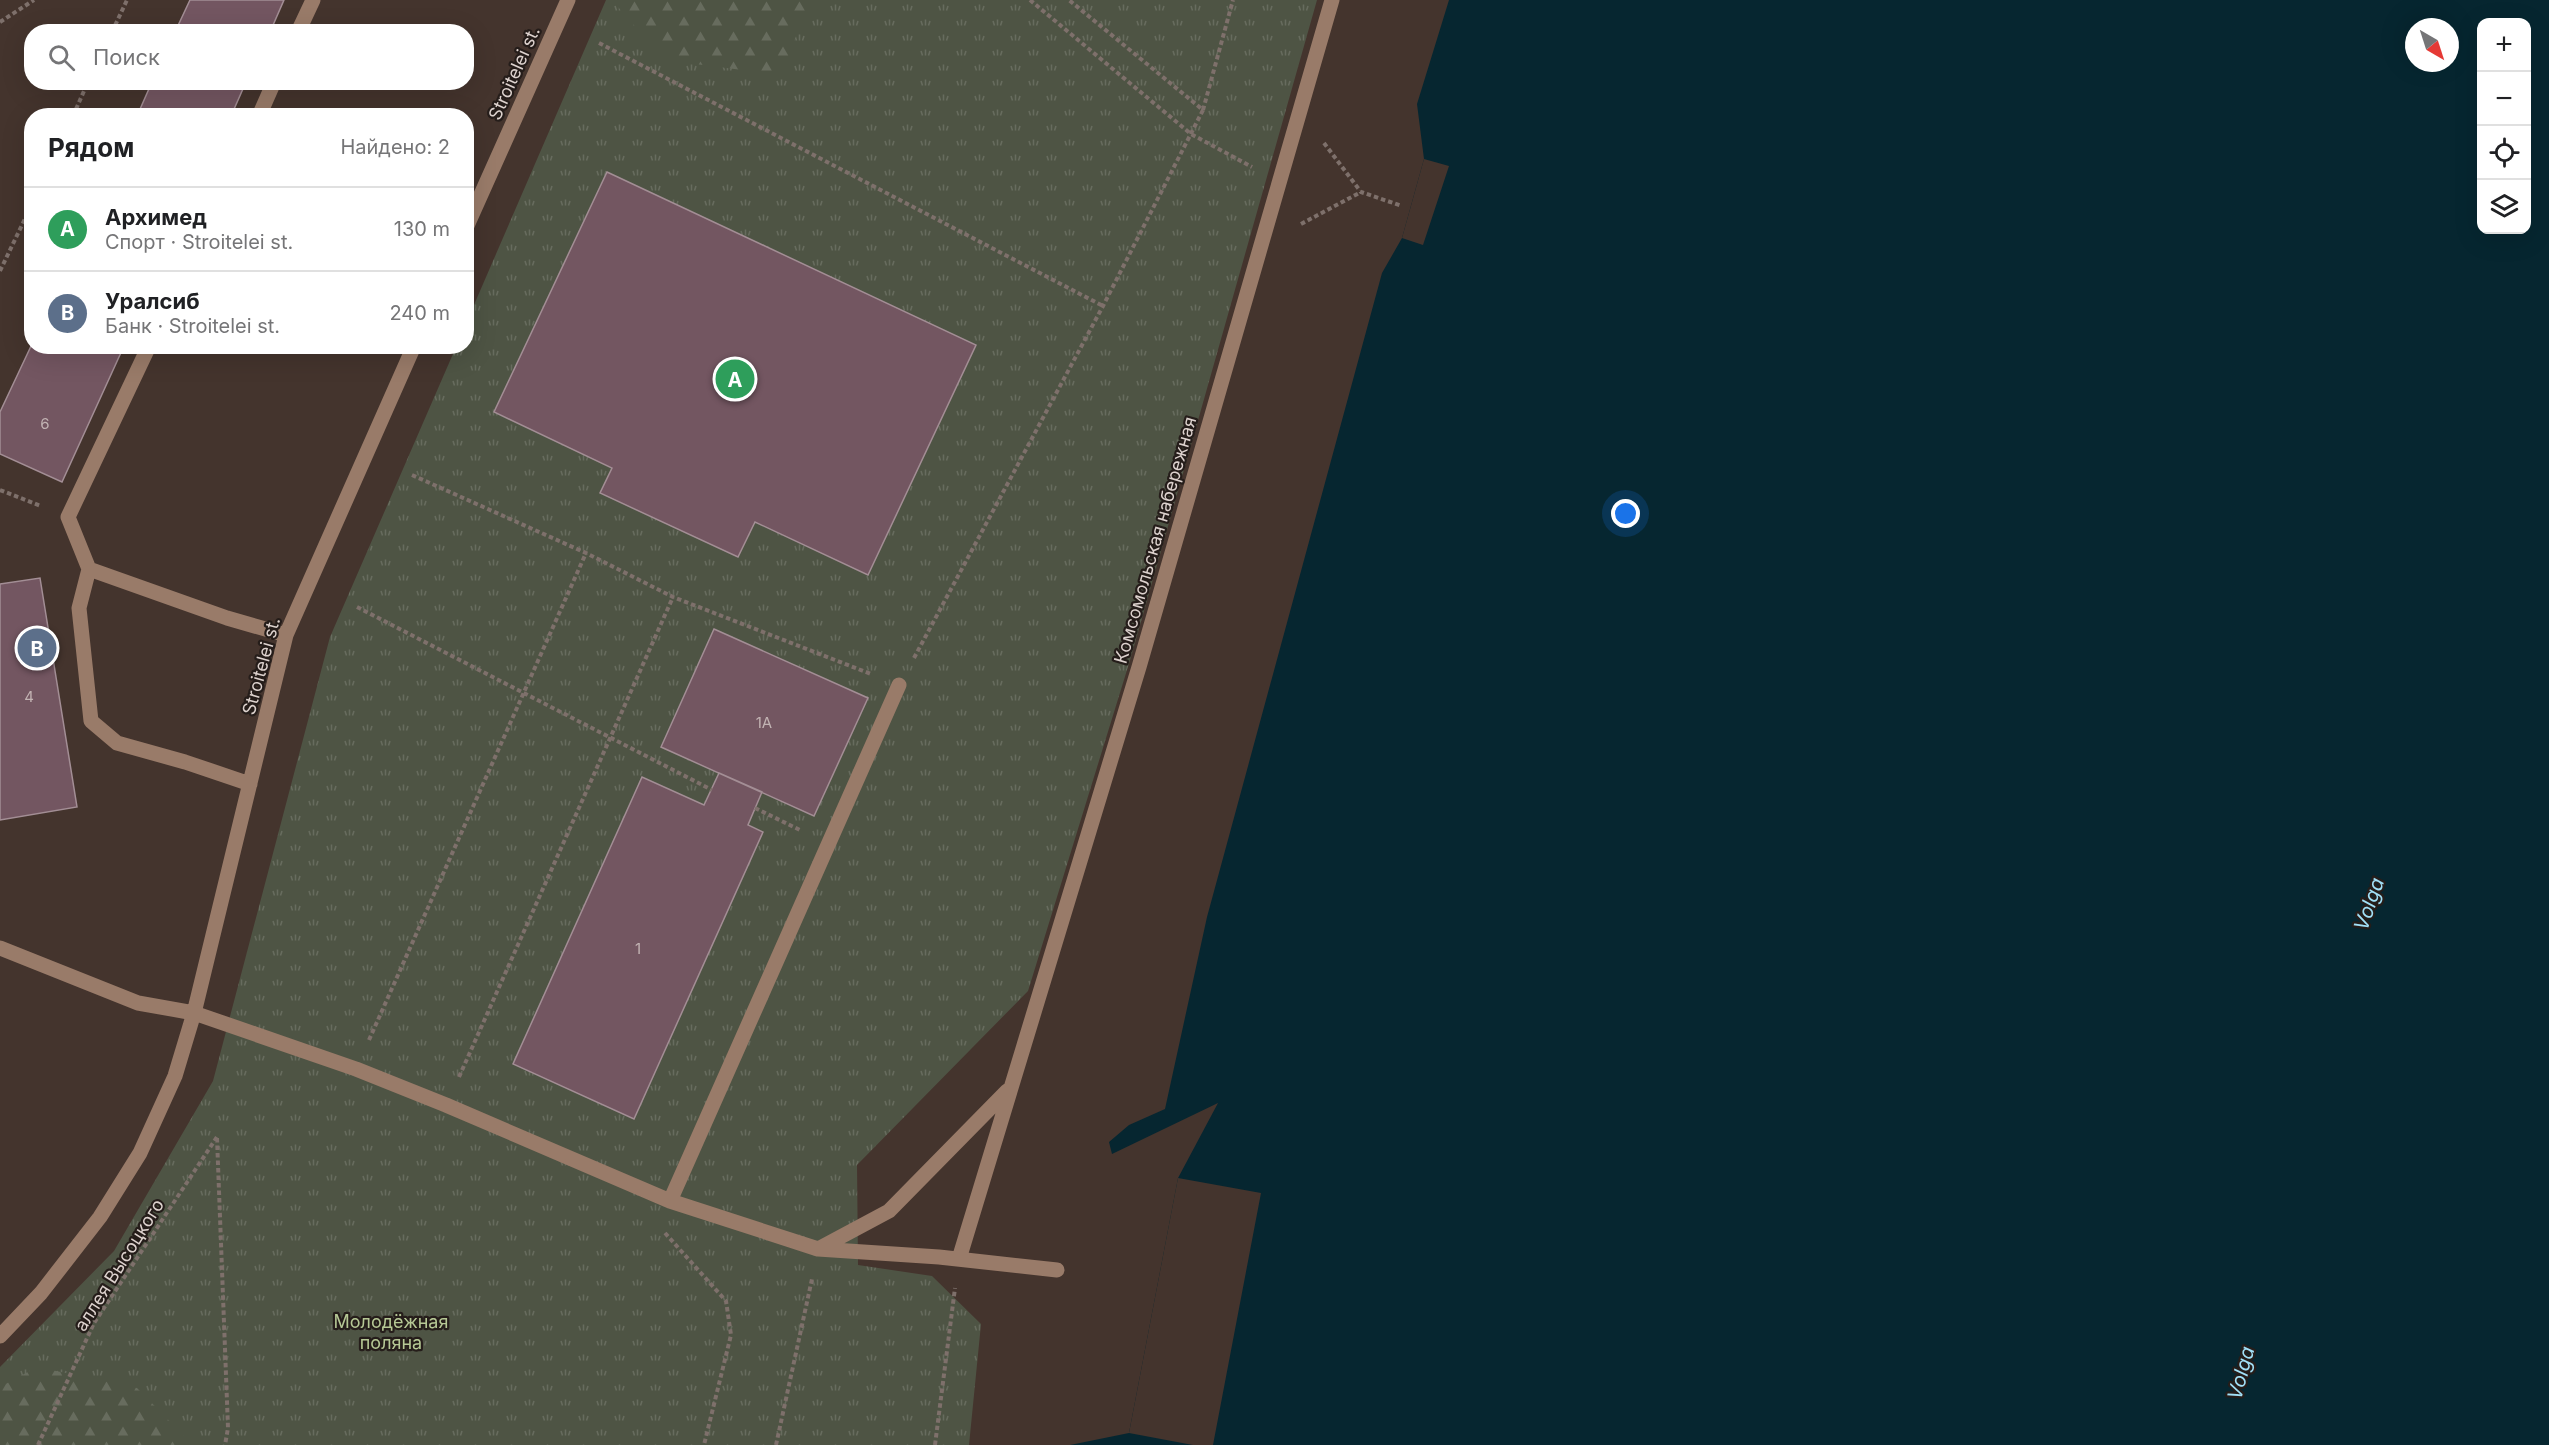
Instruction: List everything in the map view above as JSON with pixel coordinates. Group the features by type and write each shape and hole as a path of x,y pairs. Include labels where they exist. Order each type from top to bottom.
{"street":[{"path":"302,24 313,0"},
{"name":"Stroitelei st.","path":"474,210 568,0"},
{"name":"Комсомольская набережная","path":"959,1259 1139,667 1278,180 1332,0"},
{"path":"262,108 270,90"},
{"path":"145,354 68,517 89,568 79,608 91,721 117,743 185,762 250,784"},
{"name":"Stroitelei st.","path":"0,1336 41,1293 100,1217 140,1153 175,1076 194,1013 286,635 410,354"},
{"path":"89,568 227,618 286,635"},
{"path":"670,1201 899,685"},
{"path":"0,948 138,1003 194,1013 356,1069 670,1201 818,1249 959,1259 1057,1270"},
{"path":"818,1249 889,1211 1009,1089"}],"path":[{"path":"0,22 34,0"},
{"path":"116,24 127,0"},
{"path":"1030,0 1191,134 1278,180"},
{"path":"1069,0 1203,110"},
{"path":"412,475 586,553 673,597 899,685 1103,306 1203,110 1233,0"},
{"path":"599,43 1103,306"},
{"path":"77,108 84,90"},
{"path":"1300,111 1361,192 1402,206"},
{"path":"1261,245 1361,192"},
{"path":"0,272 24,221"},
{"path":"0,490 68,517"},
{"path":"356,1069 586,553"},
{"path":"446,1105 673,597"},
{"path":"357,607 712,790"},
{"path":"755,808 828,843"},
{"name":"аллея Высоцкого","path":"38,1445 94,1323 217,1137 228,1428 225,1445"},
{"path":"670,1201 661,1228 726,1301 731,1335 704,1445"},
{"path":"776,1445 818,1249"},
{"path":"935,1445 959,1259"}],"green space":[{"name":"Молодёжная поляна","path":"606,0 1317,0 1131,657 1028,991 857,1165 858,1265 932,1276 981,1324 969,1445 0,1445 0,1367 114,1251 213,1081 330,637 453,354 474,354 474,305"},
{"path":"612,0 810,0 781,75 664,60"},
{"path":"37,1367 137,1388 193,1445 0,1445 0,1387"}],"water":[{"name":"Volga","path":"1449,0 2549,0 2549,1445 1070,1445 1129,1433 1178,1178 1218,1103 1112,1154 1109,1142 1129,1125 1165,1109 1207,917 1382,273 1402,238 1424,159 1417,104"}],"pier":[{"path":"1424,159 1449,166 1423,245 1402,238"},
{"path":"1178,1178 1261,1193 1213,1445 1193,1445 1129,1433"}],"building":[{"path":"190,0 284,0 274,24 179,24"},
{"path":"148,90 242,90 235,108 141,108"},
{"path":"607,172 976,345 868,575 755,522 738,557 600,493 612,468 494,412"},
{"path":"27,354 120,354 62,482 0,454 0,412"},
{"path":"40,578 77,807 0,820 0,584"},
{"path":"714,629 868,698 814,816 661,747"},
{"path":"719,773 762,792 748,825 763,832 634,1119 513,1064 642,777 704,805"}],"place":[{"name":"Архимед","path":"735,379"},
{"name":"Уралсиб","path":"37,648"}]}
